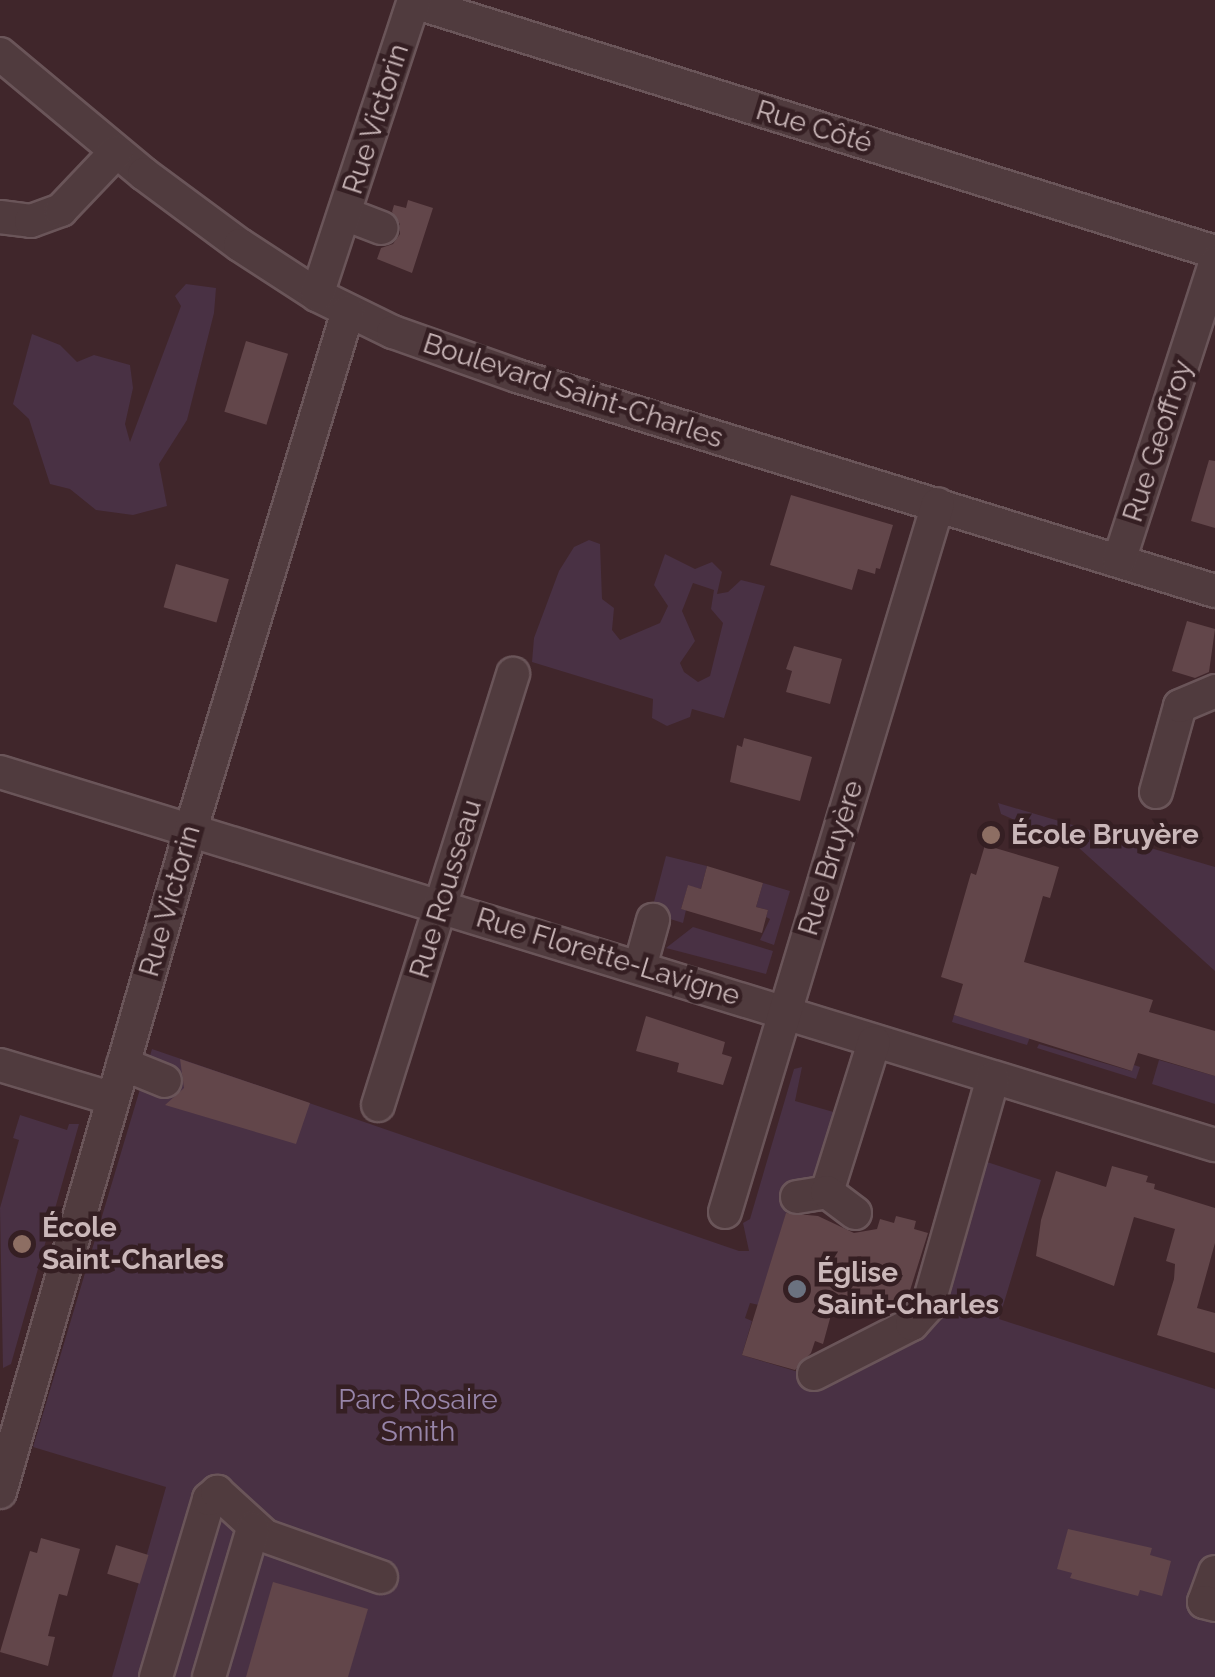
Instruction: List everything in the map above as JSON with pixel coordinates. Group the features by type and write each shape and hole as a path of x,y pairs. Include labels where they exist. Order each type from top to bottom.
{"street":[{"name":"Rue Victorin","path":"317,294 414,1"},
{"name":"Rue Côté","path":"414,1 1215,252"},
{"name":"Boulevard Saint-Charles","path":"0,54 116,152 240,245 348,311 422,344 1215,591"},
{"path":"0,217 30,221 62,210 116,152"},
{"path":"345,214 382,228"},
{"name":"Rue Geoffroy","path":"1119,561 1215,263"},
{"name":"Rue Victorin","path":"0,1492 13,1397 114,1099 190,829 348,311"},
{"name":"Rue Bruyère","path":"725,1212 938,504"},
{"name":"Rue Rousseau","path":"378,1104 513,674"},
{"path":"1156,792 1180,706 1215,691"},
{"name":"Rue Florette-Lavigne","path":"0,772 1215,1145"},
{"path":"640,967 653,920"},
{"path":"855,1214 812,1194 874,1042"},
{"path":"0,1064 114,1099"},
{"path":"123,1064 166,1081"},
{"path":"814,1374 912,1324 928,1306 993,1078"},
{"path":"156,1677 209,1499 218,1492 253,1528 281,1544 381,1578"},
{"path":"209,1677 253,1528"},
{"path":"1215,1572 1204,1602 1215,1605"}],"green space":[{"path":"186,284 216,288 214,313 187,420 159,464 167,506 133,515 96,510 70,489 50,484 29,419 13,404 32,334 60,345 77,362 94,355 130,365 133,388 125,424 130,442 181,306 175,296"},
{"path":"589,540 600,544 602,599 614,608 612,630 620,640 660,623 668,606 654,585 665,554 695,569 712,562 722,572 717,594 728,592 741,580 765,586 724,718 692,709 690,717 667,726 652,718 653,699 532,662 534,638 559,571 574,547","holes":["693,583 714,590 711,609 723,623 710,676 698,682 684,672 680,663 695,641 682,611"]},
{"path":"998,803 1215,867 1215,971 1079,848 1001,814"},
{"path":"666,856 707,866 701,889 688,886 681,909 686,910 683,923 651,913"},
{"path":"763,883 790,891 774,945 760,940 770,919 766,917 768,910 756,907"},
{"path":"693,927 773,951 766,974 666,948"},
{"path":"954,1015 1030,1037 1027,1045 952,1022"},
{"path":"1039,1044 1131,1071 1134,1065 1140,1067 1136,1079 1037,1048"},
{"name":"Parc Rosaire Smith","path":"152,1049 739,1251 749,1251 743,1223 750,1219 794,1069 802,1067 795,1101 844,1115 826,1177 788,1208 759,1305 750,1303 745,1318 752,1321 742,1355 805,1374 921,1338 938,1322 942,1290 978,1159 1041,1180 999,1319 1215,1389 1215,1677 112,1677 166,1487 33,1447"},
{"path":"1159,1060 1215,1076 1215,1104 1152,1084"},
{"name":"École Saint-Charles","path":"20,1115 67,1130 69,1124 79,1124 11,1364 3,1368 0,1208 19,1140 13,1138"}],"building":[{"path":"408,200 433,208 412,273 377,259 381,248 393,244 400,234 400,224 392,212 394,205 406,208"},
{"path":"246,341 288,354 266,425 224,412"},
{"path":"1209,460 1215,461 1215,528 1191,521"},
{"path":"791,495 893,525 880,569 876,568 875,574 858,569 852,590 770,565"},
{"path":"176,564 229,579 216,622 164,607"},
{"path":"1187,621 1215,629 1209,672 1195,678 1172,671"},
{"path":"794,646 842,659 830,704 786,692 792,671 786,669"},
{"path":"744,738 812,757 800,801 730,782 737,745 742,747"},
{"path":"985,845 1059,867 1050,898 1043,896 1024,962 1153,1000 1149,1012 1215,1031 1215,1076 1138,1053 1132,1071 954,1015 963,984 941,977 971,873 976,875"},
{"path":"707,866 763,883 756,907 768,910 762,933 681,909 688,885 701,889"},
{"path":"646,1016 725,1042 722,1054 732,1057 723,1085 677,1072 679,1063 636,1051"},
{"path":"180,1059 310,1103 296,1144 165,1105 184,1088"},
{"path":"1112,1166 1148,1176 1146,1182 1155,1184 1154,1189 1215,1208 1215,1243 1197,1308 1215,1313 1215,1353 1157,1335 1174,1279 1175,1264 1166,1261 1175,1229 1134,1217 1114,1286 1036,1256 1041,1220 1056,1171 1106,1187"},
{"name":"Église Saint-Charles","path":"786,1213 818,1216 854,1233 877,1229 880,1219 894,1223 896,1216 916,1221 914,1229 928,1233 907,1300 895,1297 889,1313 881,1318 834,1304 823,1344 815,1341 811,1353 795,1370 742,1355"},
{"path":"1068,1529 1152,1548 1150,1555 1171,1561 1162,1596 1140,1590 1138,1596 1070,1578 1072,1573 1057,1569"},
{"path":"41,1538 80,1549 67,1596 59,1594 48,1636 55,1637 48,1666 0,1652 30,1551 37,1553"},
{"path":"116,1545 149,1555 140,1584 107,1574"},
{"path":"273,1582 368,1609 348,1677 246,1677"}],"place":[{"name":"École Bruyère","path":"991,835"},
{"name":"École Saint-Charles","path":"22,1244"},
{"name":"Église Saint-Charles","path":"797,1289"}]}
